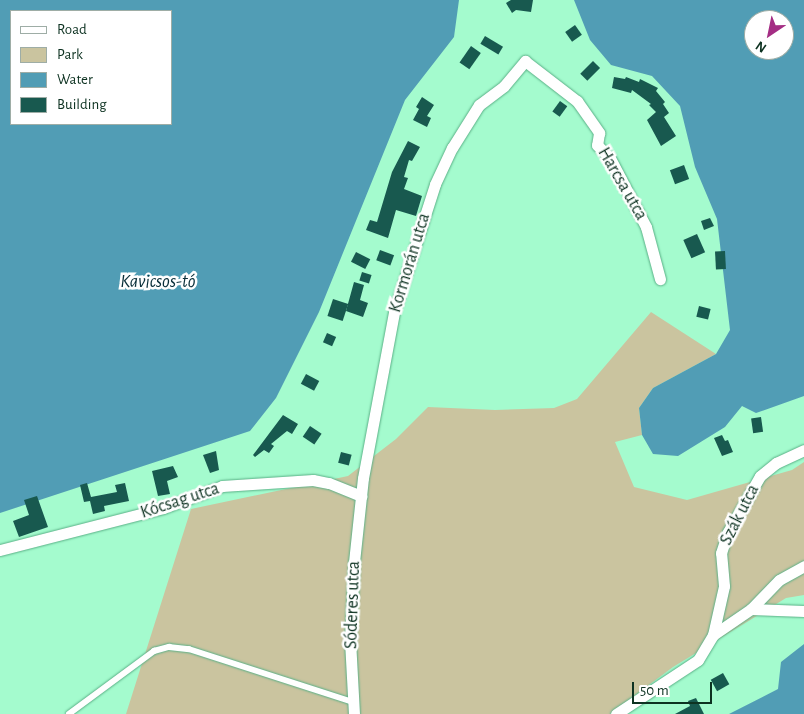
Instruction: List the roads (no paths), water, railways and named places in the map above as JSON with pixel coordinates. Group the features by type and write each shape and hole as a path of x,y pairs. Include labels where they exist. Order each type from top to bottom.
{"street":[{"name":"Harcsa utca","path":"526,61 576,101 599,133 597,145 610,158 646,227 660,279"},
{"name":"Kormorán utca","path":"362,496 363,478 394,312 435,184 452,148 479,105 504,86 526,61"},
{"name":"Szák utca","path":"616,714 698,660 713,635 724,586 721,553 728,532 760,476 776,462 804,450"},
{"name":"Kócsag utca","path":"0,550 154,510 222,486 266,485 313,480 329,483 362,496"},
{"name":"Sóderes utca","path":"354,714 350,641 354,562 362,496"},
{"name":"Szák utca","path":"713,635 751,609 779,580 804,566"},
{"path":"751,609 804,611"}],"lane":[{"path":"69,714 154,651 169,647 189,649 353,702"}],"water":[{"name":"Kavicsos-tó","path":"0,0 459,0 454,37 405,100 319,312 276,398 250,431 0,513"},
{"path":"574,0 804,0 804,396 756,413 742,406 725,427 678,456 653,454 642,435 639,408 653,388 716,354 730,330 717,219 695,167 680,106 652,76 611,65 590,40"},
{"path":"804,644 804,714 729,714 778,689 781,662"}]}
